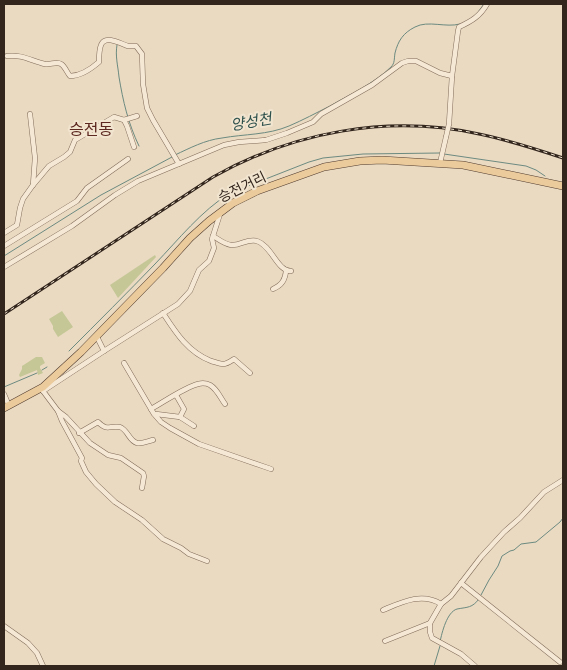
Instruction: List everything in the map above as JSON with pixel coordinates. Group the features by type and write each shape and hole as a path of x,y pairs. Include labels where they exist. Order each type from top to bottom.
{"main road":[{"name":"승전거리","path":"6,407 43,389 97,337 190,238 220,211 246,196 324,167 360,161 442,157 463,165 563,186"}],"street":[{"path":"442,157 449,124 452,76 459,27 479,16 487,4"},
{"path":"6,56 14,55 50,65 62,64 70,76 76,76 99,62 101,44 107,40 136,46 142,54 148,108 178,164"},
{"path":"4,267 72,226 138,180 224,145 266,140 313,122 321,114 372,86 402,63 416,61 452,76"},
{"path":"30,114 35,158 32,185"},
{"path":"4,233 17,224 23,199 32,185 49,166 70,152 75,140 114,117 126,119 137,116"},
{"path":"126,119 134,147"},
{"path":"4,246 77,201 87,188 128,159"},
{"path":"207,560 189,554 163,539 142,520 115,502 96,484 86,472 80,461 82,458 58,411 43,389 178,304 190,291 199,270 209,261 214,248 212,242 220,211"},
{"path":"13,227 18,237"},
{"path":"213,236 231,245 257,241 271,253 282,268 289,271 282,284 273,289"},
{"path":"163,314 190,348 205,358 220,364 234,359 250,374"},
{"path":"97,337 104,351"},
{"path":"124,363 154,414 161,422 199,444 271,470"},
{"path":"151,409 197,384 207,384 217,392 225,404"},
{"path":"4,394 6,407"},
{"path":"176,395 184,409 180,417"},
{"path":"58,411 90,443 108,455 121,458 143,473 142,488"},
{"path":"154,414 180,417 194,426"},
{"path":"79,433 98,422 106,428 120,428 124,430 130,439 136,443 140,444 153,440"},
{"path":"475,666 461,654 432,638 430,624 441,604 450,596 504,532 544,492 563,480"},
{"path":"461,583 560,662"},
{"path":"383,610 419,598 427,598 441,604"},
{"path":"385,641 430,624"},
{"path":"4,626 28,643 37,653 43,666"},
{"path":"463,666 466,659"}],"green space":[{"path":"155,255 156,257 118,298 110,285"},
{"path":"62,311 73,327 58,337 49,319"},
{"path":"36,357 42,357 45,363 40,366 43,373 38,375 37,370 20,377 22,366"}],"waterway":[{"name":"양성천","path":"476,15 484,4"},
{"name":"양성천","path":"175,155 210,141 273,131 294,124 330,106 385,73 393,64 399,41 411,29 426,24 460,24"},
{"path":"117,45 116,53 122,95 139,146"},
{"path":"69,351 209,208 230,193 323,158 363,154 440,153"},
{"path":"444,154 526,166 545,176"},
{"name":"양성천","path":"4,256 101,195 172,157"},
{"path":"42,370 47,367"},
{"path":"4,387 37,373"},
{"path":"481,595 502,556 521,544 536,542 563,518"},
{"path":"440,642 450,614 457,609 472,606 479,599"},
{"path":"434,666 440,646"}],"railway":[{"path":"4,314 213,177 244,161 308,138 376,127 445,128 501,139 563,158"}],"district":[{"name":"승전동","path":"91,129"}]}
